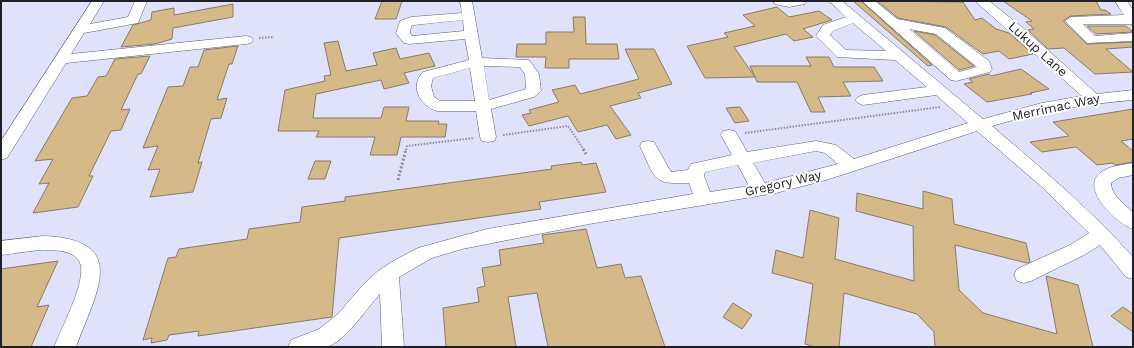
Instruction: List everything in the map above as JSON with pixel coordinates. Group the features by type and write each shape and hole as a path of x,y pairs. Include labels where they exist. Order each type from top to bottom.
{"street":[{"path":"1,154 98,1"},
{"path":"80,30 133,20 141,1"},
{"path":"466,1 488,137"},
{"path":"779,1 789,3 801,1"},
{"path":"835,1 1048,183 1102,234 1133,271"},
{"path":"868,1 956,76 985,69 984,64 940,31 895,23"},
{"name":"Lukup Lane","path":"981,1 1012,26 1093,98"},
{"path":"1121,1 1132,20 1071,21 1092,40 1133,37"},
{"path":"469,16 412,21 406,24 403,34 409,40 471,34"},
{"path":"855,18 828,28 823,36 842,54 899,56"},
{"path":"61,59 246,40"},
{"path":"476,62 524,63 532,74 534,91 529,94 483,106 434,106 427,99 424,86 428,75 476,62"},
{"path":"863,100 939,90"},
{"name":"Merrimac Way","path":"981,125 1031,110 1093,98 1133,95"},
{"name":"Gregory Way","path":"299,347 314,344 338,330 379,282 399,266 424,254 471,239 581,218 775,187 851,166 981,125"},
{"path":"729,135 760,190"},
{"path":"648,146 662,174 668,178 695,176"},
{"path":"704,198 695,176 697,168 816,146 830,149 851,166"},
{"path":"1133,169 1109,175 1101,182 1102,190 1107,198 1133,222"},
{"path":"1024,275 1077,250 1102,234"},
{"path":"1,248 35,244 65,243 74,246 84,253 90,262 92,278 65,347"},
{"path":"389,274 393,347"}],"path":[{"path":"729,135 956,104"}],"building":[{"path":"382,1 402,1 396,19 375,19"},
{"path":"853,1 861,1 932,65 928,66"},
{"path":"877,1 963,2 975,20 982,18 996,29 1009,33 1033,54 1009,59 999,51 983,54 946,27 898,18"},
{"path":"1003,1 1096,1 1101,10 1105,10 1111,14 1071,16 1064,20 1064,22 1087,44 1133,42 1133,47 1106,49 1133,72 1095,74 1064,48 1048,49 1028,30 1034,29 1026,22 1032,21"},
{"path":"233,4 233,17 173,28 172,39 155,44 121,47 133,25 151,20 152,12 174,8 174,15"},
{"path":"777,7 789,17 819,11 832,20 803,29 813,37 794,41 786,34 734,47 755,77 705,78 687,46 728,37 724,33 755,26 743,15"},
{"path":"573,17 585,17 586,44 617,44 619,59 569,59 569,68 545,68 546,57 516,57 517,44 546,44 546,32 574,32"},
{"path":"1087,26 1126,26 1133,32 1096,34"},
{"path":"914,31 935,35 974,66 959,70"},
{"path":"338,41 346,71 377,65 373,53 396,48 400,59 429,53 435,66 404,73 409,83 384,89 381,80 316,94 313,118 381,118 384,107 409,107 406,121 439,121 438,124 447,124 445,137 401,137 397,155 370,155 375,137 316,137 319,131 278,131 285,90 325,81 324,76 331,75 324,43"},
{"path":"238,46 232,64 229,64 217,100 227,98 221,118 211,119 198,163 202,162 193,192 150,197 160,169 148,170 158,146 143,148 168,87 183,86 190,67 198,67 204,50"},
{"path":"625,49 654,49 672,84 638,93 641,98 610,106 631,135 616,139 607,125 578,132 568,116 529,126 522,115 531,113 529,110 559,102 552,90 575,85 580,94 639,79"},
{"path":"150,56 141,74 138,74 121,110 130,109 121,130 111,131 89,176 93,176 78,207 33,213 49,183 39,184 53,159 35,161 72,98 87,96 98,77 106,76 115,59"},
{"path":"806,57 829,57 834,67 874,67 883,81 843,82 851,96 818,97 825,112 811,112 797,82 757,82 750,66 811,66"},
{"path":"1021,69 1049,89 1030,93 1032,94 987,102 964,84 973,82 969,79 989,74 991,76"},
{"path":"740,107 749,121 735,123 726,108"},
{"path":"1133,109 1133,139 1121,141 1133,151 1133,162 1115,165 1112,163 1097,165 1076,147 1042,152 1030,142 1069,136 1053,122"},
{"path":"315,161 331,161 325,179 308,179"},
{"path":"581,162 582,165 596,163 606,192 539,202 541,209 339,238 332,317 198,336 199,331 169,335 167,340 151,343 152,338 143,340 168,258 176,257 179,249 247,239 249,229 300,222 302,207 345,201 345,197 552,169 551,166"},
{"path":"923,191 952,199 954,224 1026,243 1030,262 1027,263 955,245 959,290 983,313 1057,334 1046,276 1078,285 1093,347 935,347 934,332 917,314 844,293 839,347 815,347 805,344 813,284 772,273 776,250 803,258 810,210 839,218 835,259 914,281 913,226 856,211 857,193 923,209"},
{"path":"586,229 597,268 621,264 625,278 641,276 665,347 548,347 537,293 508,297 516,347 446,347 443,308 479,302 477,288 485,286 482,268 501,265 499,250 544,243 542,235"},
{"path":"58,261 37,307 49,305 31,347 1,347 1,269"},
{"path":"733,303 752,315 742,329 723,317"},
{"path":"1123,307 1133,314 1133,332 1111,316"}]}
